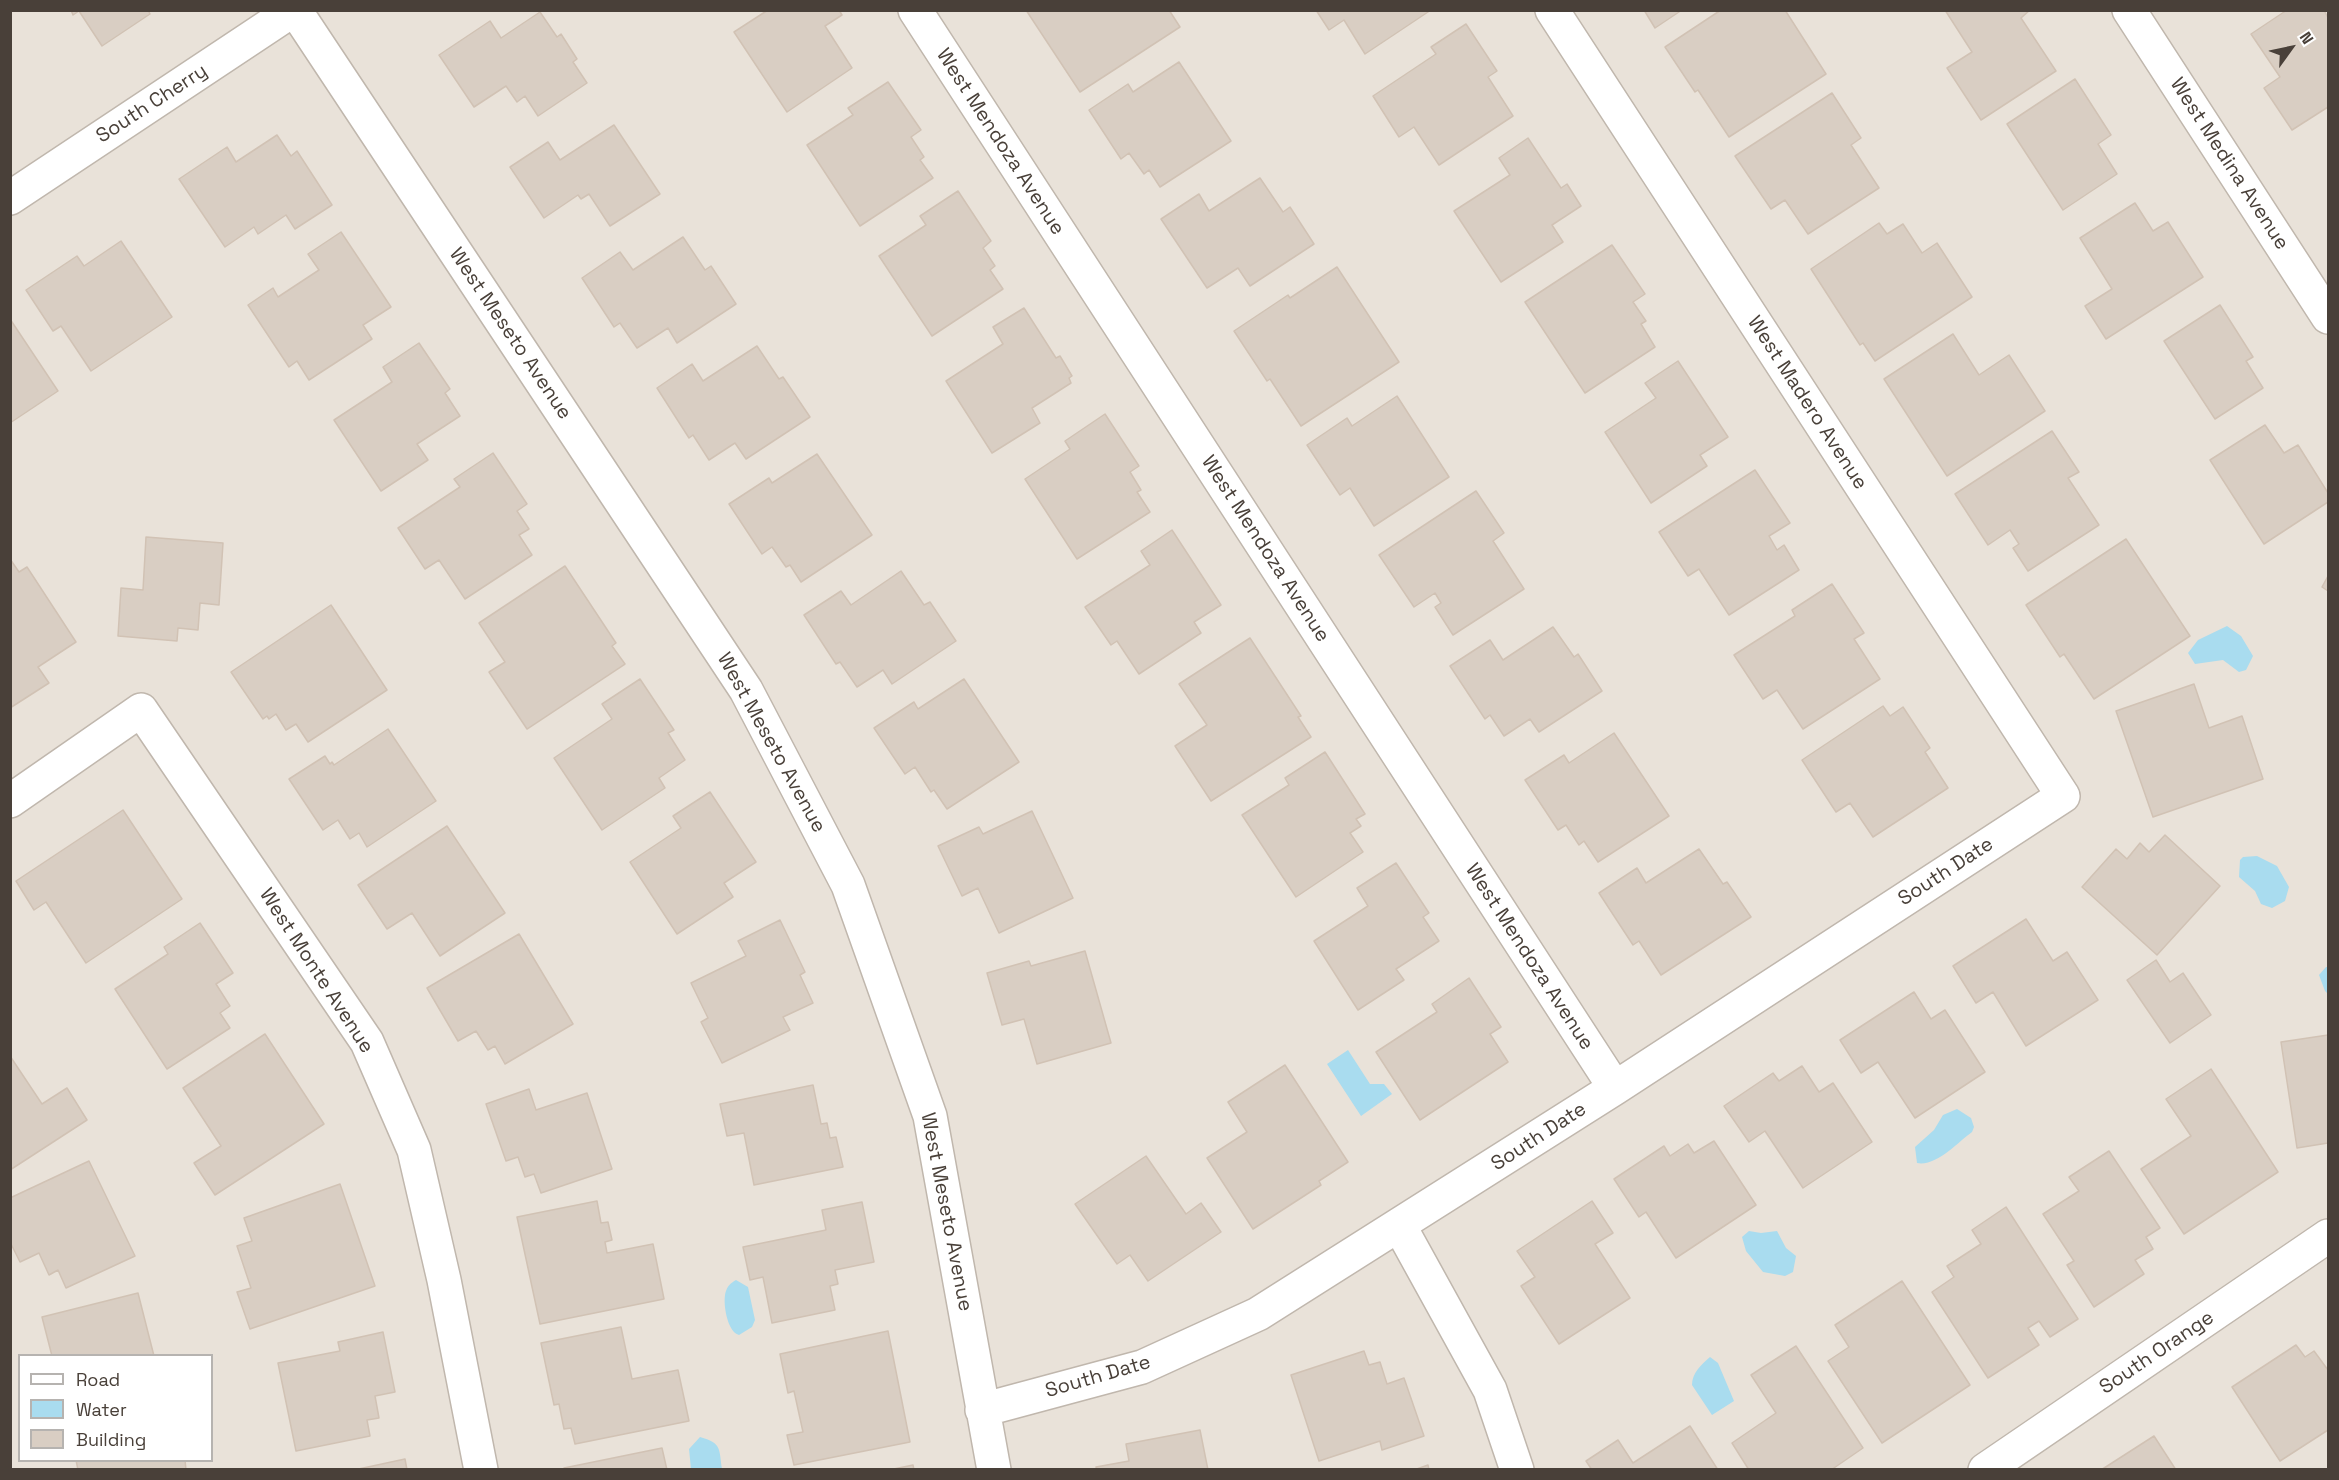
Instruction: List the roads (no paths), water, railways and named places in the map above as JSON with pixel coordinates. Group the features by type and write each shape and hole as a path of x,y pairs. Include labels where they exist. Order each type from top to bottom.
{"street":[{"name":"South Cherry","path":"10,198 294,10"},
{"name":"West Meseto Avenue","path":"294,10 746,690 848,885 930,1116 994,1470"},
{"name":"West Mendoza Avenue","path":"915,10 1615,1088"},
{"name":"West Madero Avenue","path":"1552,10 2063,796"},
{"name":"West Medina Avenue","path":"2130,10 2328,317"},
{"name":"West Monte Avenue","path":"10,801 141,710 367,1042 414,1150 444,1280 481,1470"},
{"name":"South Date","path":"982,1410 1142,1367 1258,1314 1615,1088 2063,796"},
{"path":"1399,1225 1490,1390 1517,1470"},
{"name":"South Orange","path":"1985,1470 2328,1236"}],"water":[{"path":"2227,626 2241,636 2253,656 2246,670 2239,672 2223,660 2195,664 2188,653 2198,640"},
{"path":"2257,856 2277,866 2289,887 2285,901 2272,908 2261,904 2255,891 2239,877 2240,860 2243,857"},
{"path":"2328,967 2328,994 2319,975"},
{"path":"1348,1050 1370,1084 1384,1084 1392,1094 1361,1116 1327,1064"},
{"path":"1957,1109 1971,1118 1974,1127 1972,1132 1939,1158 1917,1163 1915,1147 1934,1130 1943,1115"},
{"path":"1749,1231 1761,1233 1777,1231 1786,1248 1796,1256 1793,1272 1785,1276 1763,1272 1746,1251 1742,1237"},
{"path":"736,1280 748,1287 755,1320 752,1327 739,1335 731,1328 726,1316 725,1302 728,1287"},
{"path":"1710,1357 1718,1363 1734,1401 1712,1415 1692,1385 1695,1373"},
{"path":"700,1437 716,1444 722,1469 691,1469 689,1449"}]}
